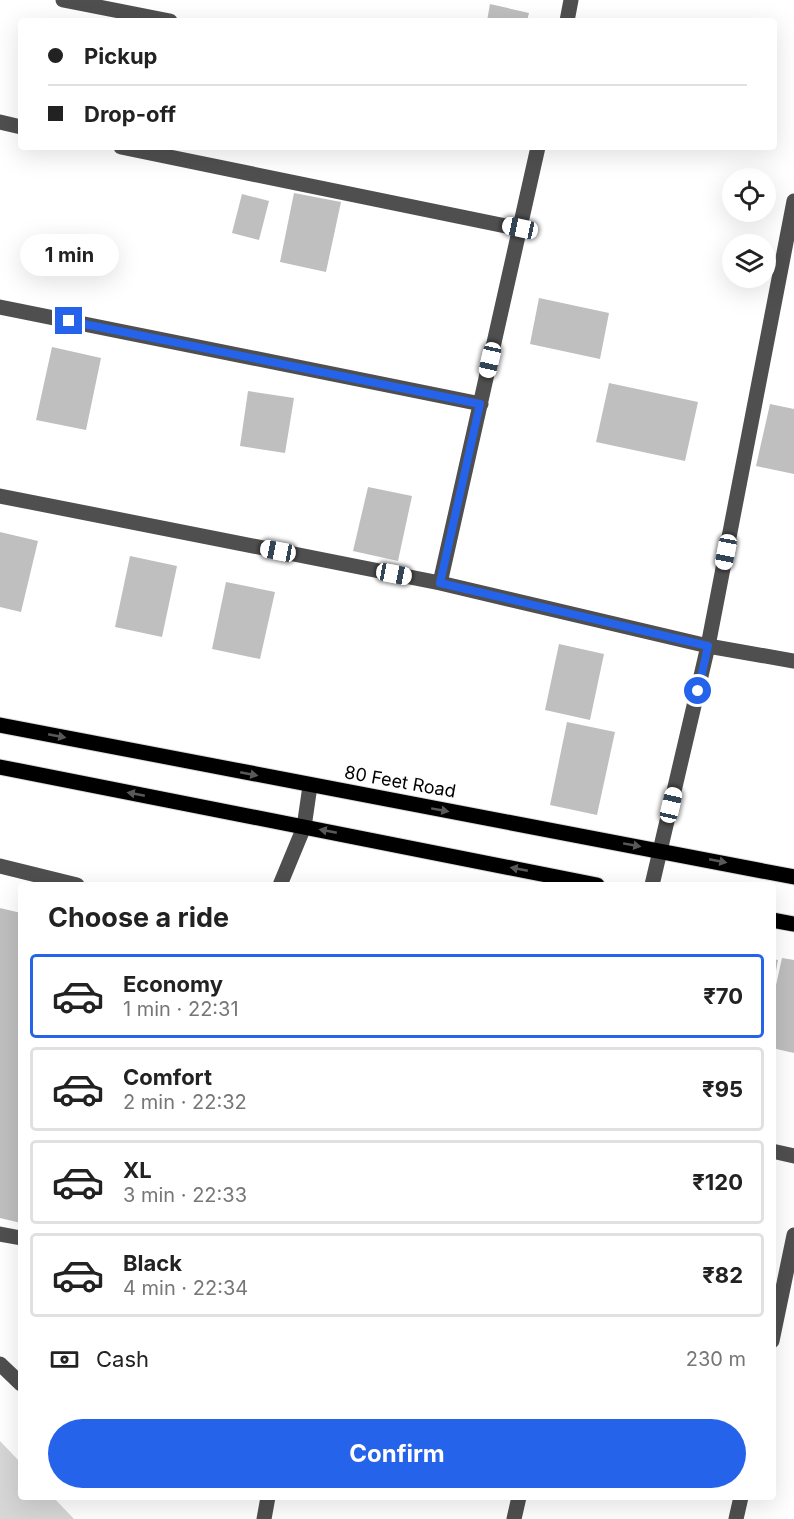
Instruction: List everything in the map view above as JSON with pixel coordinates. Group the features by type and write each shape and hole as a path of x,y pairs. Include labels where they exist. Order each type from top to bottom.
{"main road":[{"name":"80 Feet Road","path":"0,725 794,877"},
{"path":"0,767 582,882"},
{"path":"776,921 794,924"}],"street":[{"path":"63,0 155,18"},
{"path":"568,18 571,0"},
{"path":"0,122 18,126"},
{"path":"136,150 520,228"},
{"path":"440,583 537,150"},
{"path":"653,882 708,646 794,201"},
{"path":"0,307 480,404"},
{"path":"0,496 440,583 708,646 794,661"},
{"path":"281,882 304,827 310,786"},
{"path":"0,866 65,882"},
{"path":"776,1152 794,1155"},
{"path":"0,1234 18,1237"},
{"path":"776,1322 794,1235"},
{"path":"0,1364 18,1381"},
{"path":"264,1519 267,1500"},
{"path":"514,1519 518,1500"},
{"path":"736,1519 740,1500"}],"shaded area":[{"path":"0,1441 18,1460 18,1500 56,1500 74,1519 0,1519"}],"building":[{"path":"490,4 529,13 528,18 488,18"},
{"path":"294,193 341,202 326,272 280,262"},
{"path":"242,194 269,201 259,240 232,233"},
{"path":"539,298 609,313 600,359 530,344"},
{"path":"52,347 101,358 86,430 36,420"},
{"path":"609,383 698,402 685,461 596,442"},
{"path":"248,391 294,398 285,453 240,446"},
{"path":"770,404 794,409 794,474 756,466"},
{"path":"368,487 412,496 398,561 353,551"},
{"path":"0,532 38,541 21,612 0,607"},
{"path":"130,556 177,566 162,637 115,627"},
{"path":"226,582 275,592 260,659 212,649"},
{"path":"559,644 604,654 590,720 545,710"},
{"path":"567,722 615,732 597,815 550,805"},
{"path":"0,908 18,912 18,1222 0,1218"},
{"path":"782,958 794,960 794,1053 776,1049 776,985"}],"route":[{"path":"69,321 480,404 440,583 708,646 698,691"}]}
